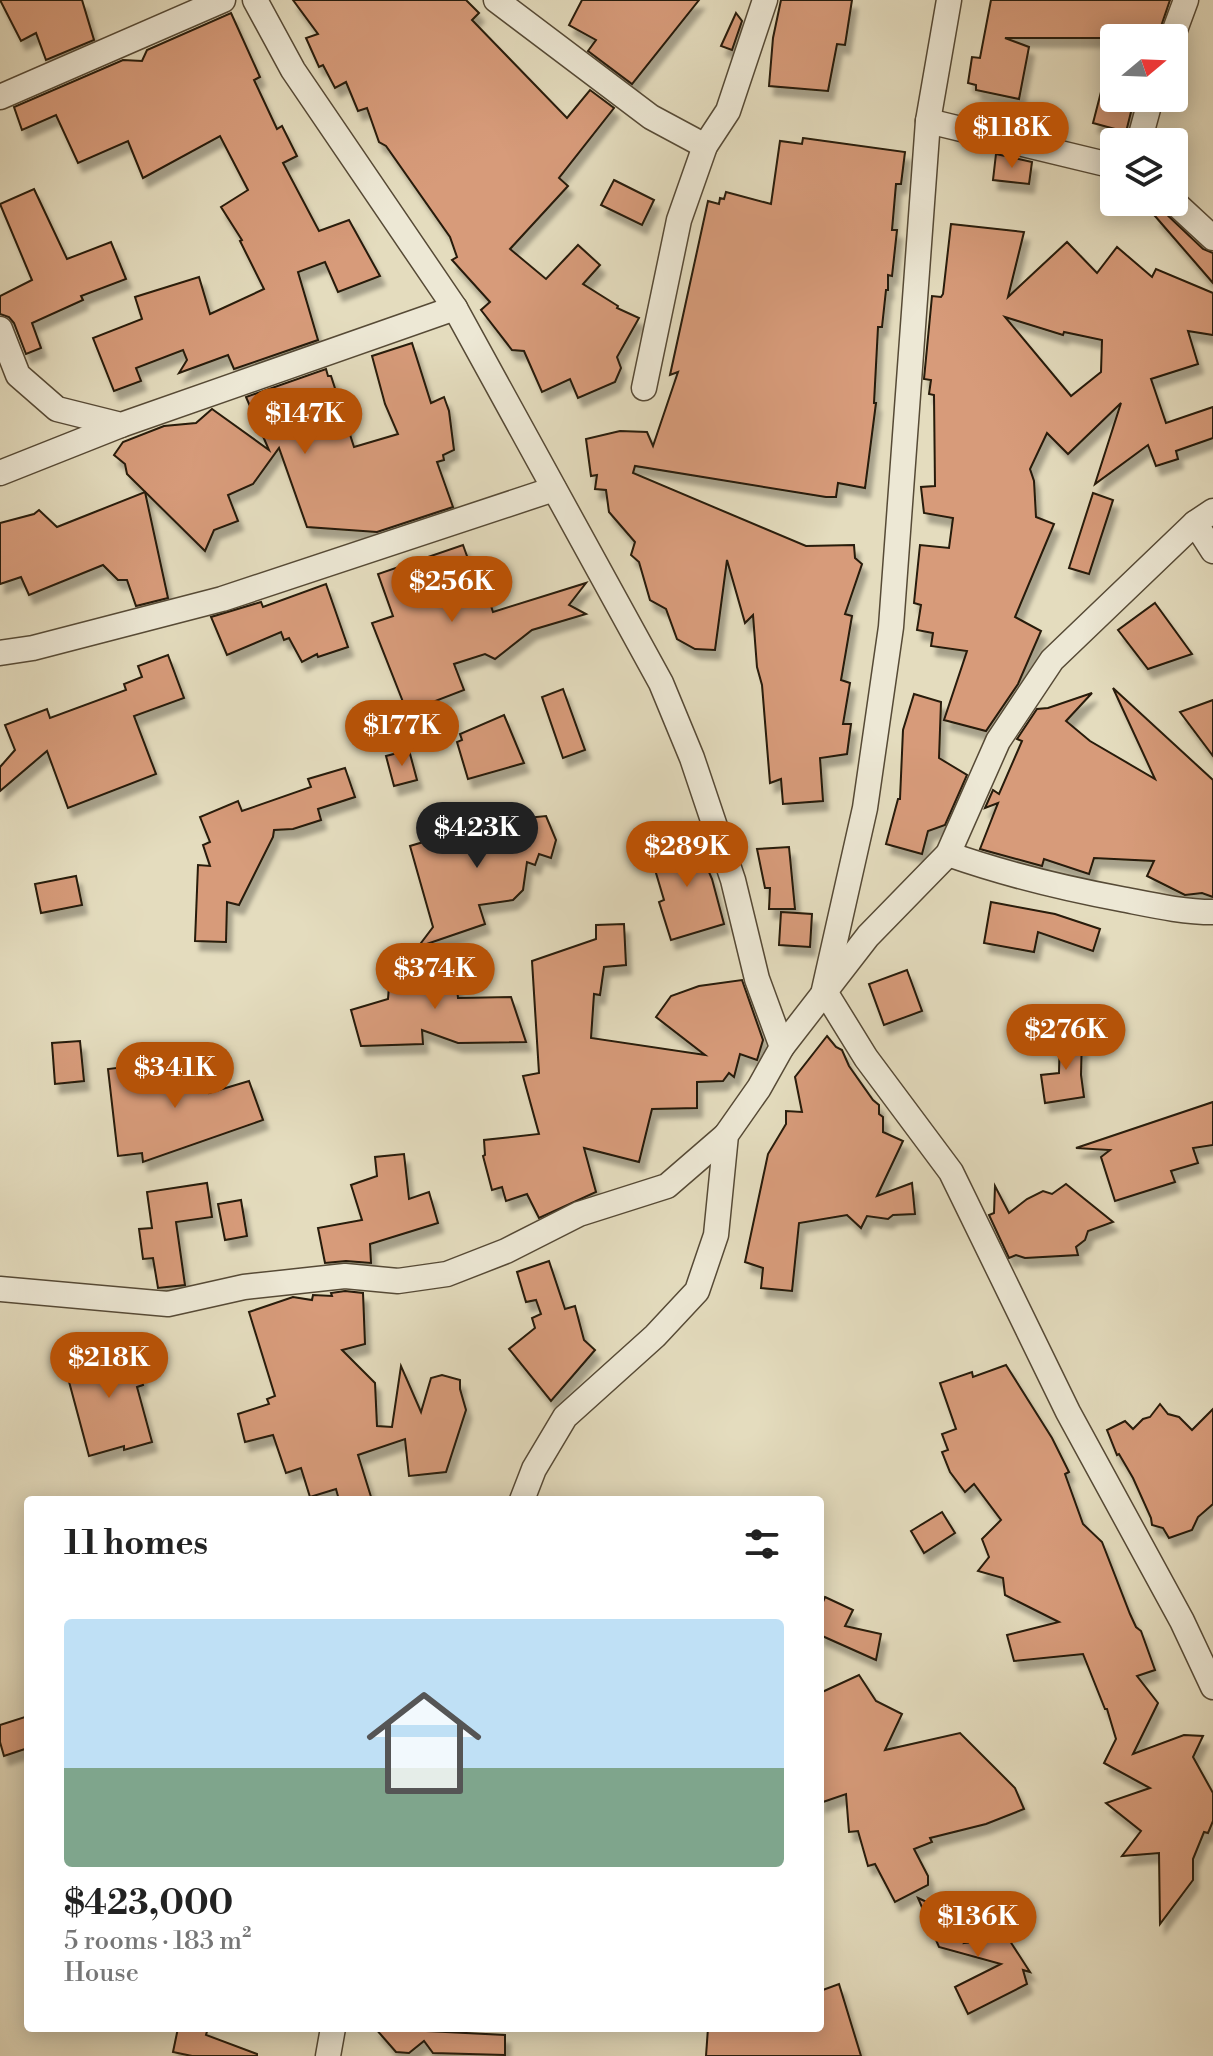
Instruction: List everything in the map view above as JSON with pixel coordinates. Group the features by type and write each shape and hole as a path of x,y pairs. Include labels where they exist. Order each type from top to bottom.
{"street":[{"path":"0,97 223,0"},
{"path":"255,0 293,70 455,308 661,683 692,758 733,880 757,979 782,1047"},
{"path":"496,0 651,117 705,146"},
{"path":"644,388 679,220 705,146 728,111 765,0"},
{"path":"949,0 928,121 891,627 865,808 824,990 866,1058 951,1172 1068,1412 1182,1621 1213,1687"},
{"path":"1177,24 1186,0"},
{"path":"928,121 1100,163"},
{"path":"1188,215 1213,238"},
{"path":"0,473 121,425 455,308"},
{"path":"0,329 18,375 57,409 121,425"},
{"path":"0,653 33,648 222,599 554,489"},
{"path":"0,1289 168,1304 244,1287 345,1276 398,1281 447,1274 506,1251 579,1214 667,1186 726,1135 759,1088 782,1047 824,990 868,936 948,854 998,741 1052,660 1204,517 1213,551"},
{"path":"948,854 1008,875 1077,891 1187,912 1213,912"},
{"path":"524,1496 534,1469 565,1417 655,1336 697,1291 716,1235 726,1135"},
{"path":"328,2056 332,2032"}],"building":[{"path":"0,0 82,0 94,40 46,60 36,33 21,41"},
{"path":"293,0 466,0 479,13 472,20 567,118 590,90 614,108 559,178 568,186 510,249 546,279 578,245 600,265 583,284 617,308 639,318 617,357 621,368 615,382 578,398 570,379 542,392 524,351 512,350 481,310 490,302 452,260 457,257 450,237 386,146 379,142 367,108 358,111 346,82 335,88 323,65 319,67 306,38 318,34"},
{"path":"582,0 699,0 632,84 588,51 596,40 569,25"},
{"path":"781,0 852,0 845,45 837,44 828,91 769,86 773,38"},
{"path":"991,0 1170,0 1162,24 1100,24 1100,38 1005,38 1029,47 1019,99 976,90 976,85 968,83 972,57 980,58"},
{"path":"231,13 260,77 254,80 277,129 282,126 297,156 283,163 319,231 349,220 380,276 338,292 325,262 298,272 318,340 234,369 228,355 179,373 187,360 183,350 136,368 141,381 114,391 93,338 142,319 135,297 199,277 210,314 264,289 242,240 221,207 248,190 220,136 143,178 128,141 78,163 56,115 22,130 14,107 123,60 142,61 147,50"},
{"path":"736,13 742,21 732,50 721,46"},
{"path":"1100,96 1100,112 1131,112 1127,128 1093,123"},
{"path":"803,138 905,152 901,184 896,184 892,230 897,230 892,276 888,275 882,327 878,327 876,403 865,488 838,483 836,497 826,497 635,466 633,473 806,546 854,545 855,558 862,564 845,614 852,616 841,680 850,683 843,724 851,724 847,754 820,758 823,801 783,804 781,779 770,783 753,615 745,623 727,560 715,650 695,649 677,639 666,609 650,600 639,562 631,555 635,542 609,512 606,490 595,489 597,475 591,476 586,439 620,431 647,432 653,446 678,372 670,375 708,201 719,204 726,192 771,204 780,141 802,144"},
{"path":"996,154 1032,162 1029,184 993,180"},
{"path":"614,180 654,200 642,225 601,205"},
{"path":"34,189 67,259 111,242 126,279 81,296 83,300 32,323 41,348 26,354 14,323 0,314 0,296 32,280 0,204"},
{"path":"1155,216 1168,216 1203,249 1213,253 1213,283"},
{"path":"951,224 1024,232 1008,297 1067,242 1097,273 1117,247 1152,277 1156,269 1213,293 1213,335 1188,331 1198,364 1151,379 1166,423 1213,407 1213,438 1176,451 1178,459 1156,466 1148,445 1095,484 1121,403 1068,454 1047,433 1030,469 1034,481 1036,517 1054,524 1015,617 1041,631 1018,684 986,731 944,720 967,651 931,646 933,633 917,630 921,605 914,603 920,545 949,548 953,518 924,513 921,487 935,486 934,395 929,394 931,380 924,379 932,296 941,297","holes":["1005,317 1063,335 1064,332 1102,340 1101,372 1071,396"]},
{"path":"412,343 431,403 444,397 449,411 454,450 443,455 444,460 437,462 453,507 377,532 307,527 279,448 253,484 228,495 238,521 214,530 205,551 127,474 125,464 114,455 123,442 164,426 196,423 212,409 269,450 246,397 326,369 354,447 398,434 385,404 372,356"},
{"path":"145,492 168,598 136,606 127,580 118,580 103,565 29,595 21,577 0,584 0,523 39,510 57,527"},
{"path":"1093,493 1113,500 1089,574 1069,568"},
{"path":"463,545 476,581 482,579 493,612 586,583 569,605 586,614 532,630 495,659 485,654 454,664 464,690 407,712 372,623 393,616 378,574"},
{"path":"326,584 348,647 318,657 317,654 302,662 289,638 284,640 281,632 227,655 211,617 261,602 263,607"},
{"path":"1155,603 1192,654 1148,669 1118,630"},
{"path":"168,655 184,698 134,716 156,774 68,808 47,751 0,791 0,767 15,750 5,725 47,709 50,718 126,690 124,684 142,677 138,666"},
{"path":"1113,688 1213,780 1213,897 1202,893 1185,895 1147,876 1154,861 1094,858 1089,874 1044,859 1042,866 980,849 998,803 985,808 993,790 999,794 1022,741 1017,739 1037,709 1092,693 1066,721 1090,741 1155,779"},
{"path":"563,689 585,750 563,758 542,697"},
{"path":"914,694 941,702 939,758 967,775 945,825 928,831 922,854 886,844 900,799 903,730"},
{"path":"1213,700 1213,756 1180,712"},
{"path":"504,715 524,763 468,779 457,742 462,740 460,734"},
{"path":"409,750 417,780 394,786 386,756"},
{"path":"345,768 355,797 318,809 321,820 293,829 274,830 239,905 227,902 226,942 195,941 198,865 210,866 203,845 210,842 200,817 238,801 242,811 311,787 308,779"},
{"path":"546,816 556,840 551,858 539,854 535,865 527,862 523,890 513,900 479,905 485,924 418,947 433,927 410,846 487,823 488,826 507,820"},
{"path":"689,826 712,879 724,924 671,940 659,902 664,900 653,863 677,855 669,835"},
{"path":"789,847 795,909 769,909 770,888 765,888 757,849"},
{"path":"76,876 82,905 41,913 35,884"},
{"path":"991,902 1055,914 1100,929 1093,951 1038,932 1034,952 984,943"},
{"path":"781,912 812,914 810,947 779,945"},
{"path":"624,924 626,965 604,967 600,995 594,994 591,1038 705,1055 656,1017 671,996 699,986 742,980 763,1040 757,1060 740,1054 734,1077 729,1073 723,1081 697,1082 697,1108 652,1109 639,1162 584,1148 596,1192 539,1218 527,1194 506,1201 502,1187 492,1190 483,1156 484,1140 539,1134 523,1076 539,1073 532,961 596,939 596,925"},
{"path":"409,959 454,960 458,998 511,997 526,1042 458,1043 422,1030 423,1044 361,1046 351,1010 388,999 389,986"},
{"path":"907,970 922,1011 884,1025 869,984"},
{"path":"1060,1034 1082,1035 1084,1097 1045,1103 1041,1075 1059,1073"},
{"path":"827,1036 842,1050 849,1066 879,1105 883,1132 903,1141 877,1196 912,1183 915,1214 893,1215 888,1219 867,1216 861,1228 847,1215 799,1223 792,1291 761,1288 763,1268 745,1262 768,1154 786,1124 786,1111 802,1112 795,1077"},
{"path":"80,1041 84,1081 55,1084 52,1043"},
{"path":"198,1062 209,1093 249,1081 263,1120 143,1162 142,1153 118,1156 108,1069 140,1065 142,1083"},
{"path":"1213,1102 1213,1145 1193,1148 1198,1163 1171,1171 1175,1182 1115,1201 1101,1157 1110,1150 1076,1148"},
{"path":"404,1154 409,1199 429,1192 438,1223 370,1244 371,1263 325,1263 318,1228 362,1220 351,1185 377,1176 375,1157"},
{"path":"207,1183 212,1217 176,1222 185,1285 158,1288 153,1258 143,1259 139,1229 152,1228 147,1192"},
{"path":"1066,1184 1113,1222 1088,1231 1085,1240 1076,1247 1078,1255 1025,1258 1016,1255 1009,1258 989,1215 994,1213 995,1186 1009,1213 1027,1199 1043,1191 1052,1194"},
{"path":"241,1200 247,1236 225,1240 218,1204"},
{"path":"549,1261 565,1309 575,1306 584,1340 595,1350 551,1401 509,1349 535,1328 532,1318 541,1314 536,1300 526,1302 517,1272"},
{"path":"331,1293 363,1293 365,1344 342,1350 375,1383 377,1426 392,1427 401,1366 421,1412 431,1378 442,1375 460,1380 466,1410 446,1472 409,1476 405,1439 358,1455 371,1496 338,1496 336,1489 310,1496 301,1468 286,1473 273,1435 245,1442 238,1414 269,1404 267,1399 275,1396 249,1312 293,1297 312,1300 313,1295 332,1296"},
{"path":"132,1345 143,1385 137,1387 152,1442 89,1456 64,1363"},
{"path":"1006,1365 1052,1438 1069,1472 1065,1474 1083,1524 1102,1542 1155,1670 1137,1676 1158,1703 1133,1754 1184,1735 1203,1736 1193,1757 1213,1793 1213,1821 1208,1833 1204,1832 1193,1859 1193,1880 1160,1924 1159,1853 1122,1856 1141,1831 1106,1803 1150,1788 1104,1763 1116,1739 1107,1709 1083,1654 1014,1661 1007,1635 1059,1622 1005,1595 1003,1578 978,1571 989,1557 982,1539 1001,1520 974,1484 965,1492 950,1472 942,1452 948,1450 942,1434 956,1429 940,1383 972,1372 973,1377"},
{"path":"1160,1404 1168,1414 1179,1417 1192,1430 1213,1409 1213,1504 1198,1517 1192,1530 1169,1538 1163,1528 1152,1525 1133,1478 1117,1455 1107,1430 1125,1421 1133,1429 1143,1419 1150,1417"},
{"path":"942,1512 955,1533 924,1553 911,1531"},
{"path":"825,1597 853,1610 845,1626 881,1634 876,1660 824,1637"},
{"path":"859,1675 876,1701 902,1714 885,1750 960,1733 1015,1788 1024,1809 986,1824 930,1838 932,1842 914,1849 928,1876 928,1885 895,1902 875,1864 868,1866 858,1831 849,1832 846,1794 824,1802 824,1691"},
{"path":"24,1717 24,1749 4,1756 0,1725"},
{"path":"918,1898 973,1923 964,1943 1008,1938 1030,1972 1023,1970 1027,1984 968,2014 955,1987 1001,1964 939,1947"},
{"path":"839,1984 861,2056 706,2056 708,2032 824,2032 824,1990"},
{"path":"177,2032 207,2032 206,2035 257,2056 192,2056 173,2052"},
{"path":"378,2032 505,2035 505,2055 433,2053 424,2041 409,2053 396,2052"}]}
